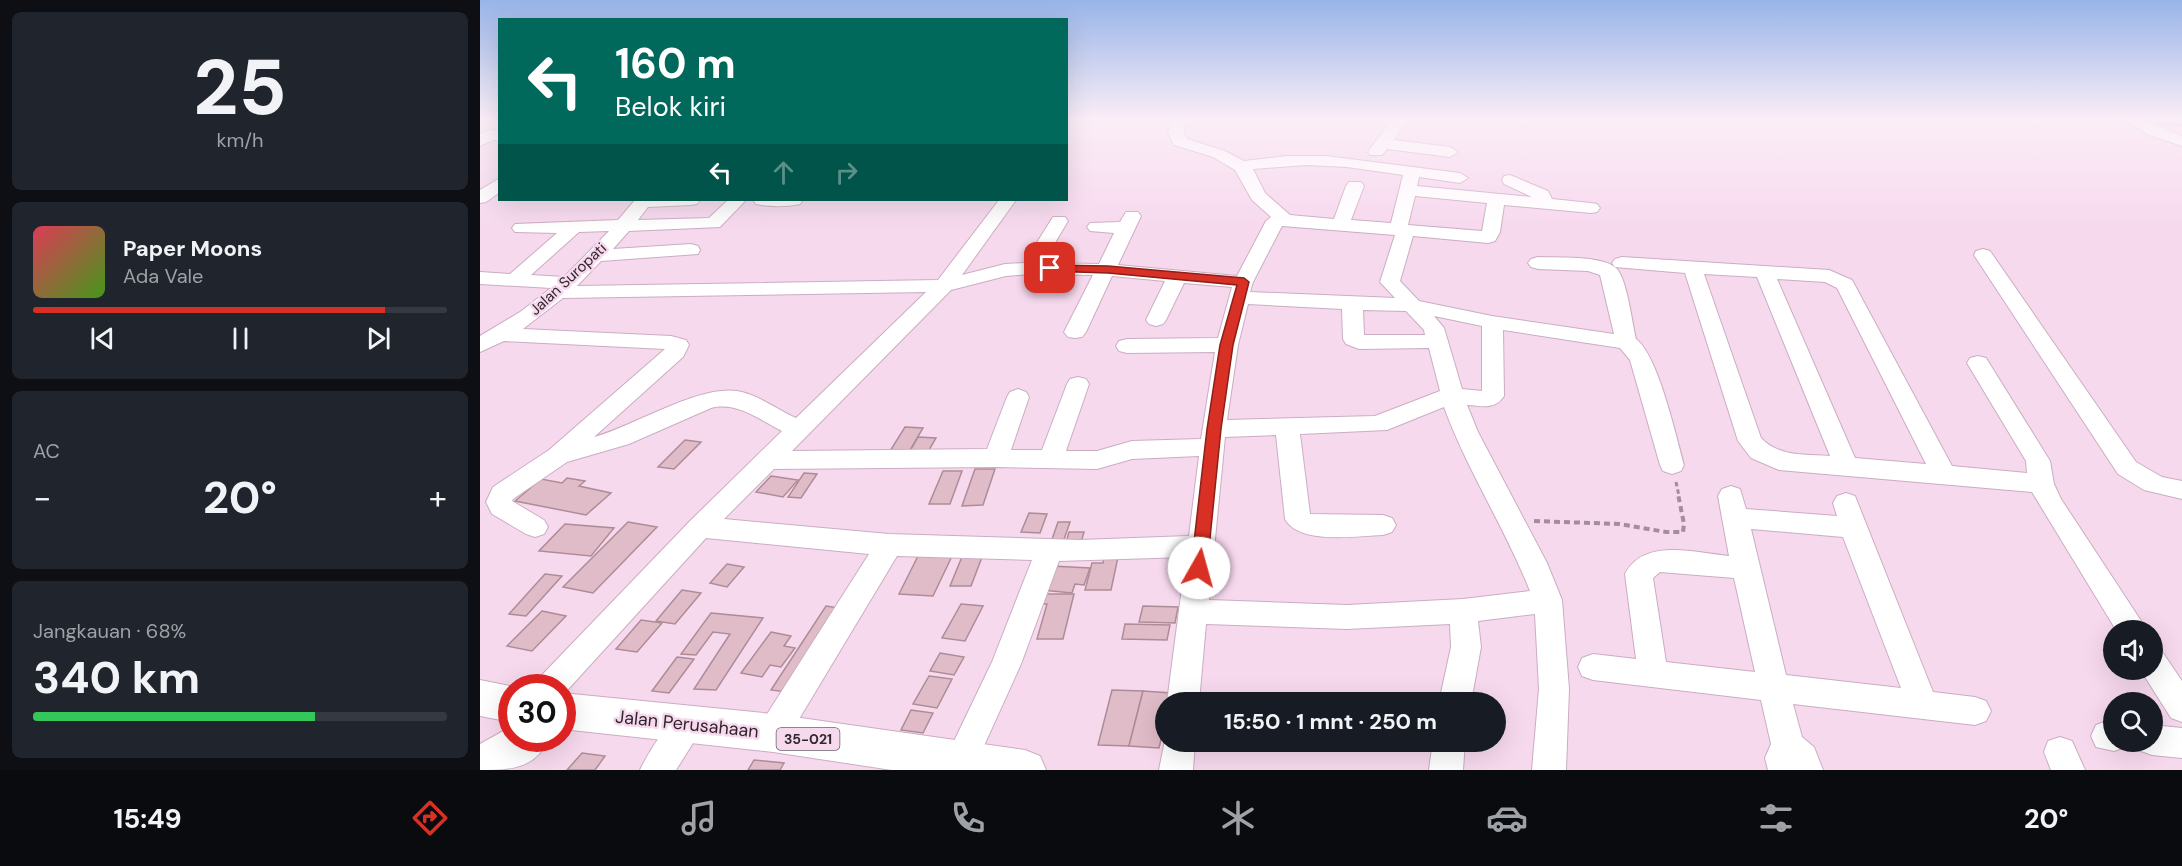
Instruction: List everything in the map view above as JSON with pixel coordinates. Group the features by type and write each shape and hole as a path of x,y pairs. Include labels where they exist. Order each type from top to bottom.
{"main road":[{"path":"480,698 498,701"},
{"name":"Jalan Perusahaan","path":"576,716 689,724 773,733 899,762 960,762 1025,770"},
{"path":"480,767 498,747"},
{"path":"480,767 505,752"}],"street":[{"path":"1221,155 1241,166 1258,196 1278,222"},
{"path":"1364,163 1373,155"},
{"path":"1241,166 1298,160 1364,163 1460,178"},
{"path":"1412,171 1390,282 1406,305 1432,325 1449,397 1533,563 1554,689 1549,770"},
{"path":"1510,180 1542,195 1544,203"},
{"path":"480,198 498,184"},
{"path":"1341,224 1355,186"},
{"path":"1407,190 1591,208"},
{"path":"1278,222 1341,224 1488,237 1491,232 1496,200"},
{"name":"Jalan Suropati","path":"480,345 501,334 562,288 597,256 643,201"},
{"path":"521,228 714,223 737,201"},
{"path":"563,674 700,527 944,285 1007,201"},
{"path":"1030,268 1059,221"},
{"path":"1075,332 1108,270 1129,222 1096,227"},
{"path":"1184,692 1227,345 1241,289 1278,222"},
{"path":"513,281 574,227"},
{"path":"597,256 691,250"},
{"path":"1983,255 2127,468 2144,480 2163,488 2182,490"},
{"path":"1538,263 1590,265 1608,271 1612,278 1626,342"},
{"path":"1622,263 1829,276 1845,284 1944,474"},
{"path":"1692,266 1750,441 1760,452 1779,461 2041,484"},
{"path":"480,278 562,288 944,285 1005,270 1030,268 1108,270 1352,304 1406,305 1492,322 1626,342 1634,348 1641,360 1672,465"},
{"path":"1765,273 1846,466"},
{"path":"1156,320 1177,278"},
{"path":"1352,304 1354,339 1371,342 1434,341"},
{"path":"769,460 996,458 1097,460 1132,450 1287,428 1387,422 1449,397 1490,399 1493,396 1492,322"},
{"path":"501,334 678,345 675,352 558,456 502,494 499,502 501,507 535,527"},
{"path":"1127,346 1227,345"},
{"path":"1978,363 2038,461 2041,484 2126,620"},
{"path":"1051,459 1078,384"},
{"path":"996,458 1018,397"},
{"path":"558,456 621,438 703,403 721,398 738,399 799,430"},
{"path":"1287,428 1298,519 1305,524 1316,526 1383,525"},
{"path":"1793,762 1745,568 1733,507 1849,515 1923,705"},
{"path":"700,527 889,545 1080,551 1202,546"},
{"path":"773,733 889,545"},
{"path":"960,762 1006,664 1049,550"},
{"path":"1653,674 1640,574 1653,562 1662,561 1745,568"},
{"path":"1193,612 1347,617 1463,611 1539,601"},
{"path":"1457,692 1466,647 1463,611"},
{"path":"1593,667 1975,711"},
{"path":"2163,679 2182,708"},
{"path":"657,770 689,724"},
{"path":"2163,741 2182,743"},
{"path":"1176,770 1178,752"},
{"path":"1446,770 1448,752"}],"path":[{"path":"1511,521 1619,524 1666,532 1683,531 1684,524 1672,465"}],"building":[{"path":"905,427 923,428 909,452 890,451"},
{"path":"918,437 936,438 925,457 907,456"},
{"path":"685,440 701,442 674,469 658,467"},
{"path":"975,469 995,469 983,505 962,506"},
{"path":"943,471 962,471 950,504 929,504"},
{"path":"804,473 817,474 801,498 788,497"},
{"path":"771,476 798,480 783,497 756,492"},
{"path":"567,478 585,481 579,486 611,493 586,515 515,501 541,479 562,483"},
{"path":"1029,513 1047,514 1040,533 1021,532"},
{"path":"628,522 657,527 593,593 563,587"},
{"path":"1058,522 1070,522 1061,548 1049,548"},
{"path":"565,524 614,528 591,556 539,551"},
{"path":"1069,532 1084,532 1080,546 1064,550"},
{"path":"920,552 953,554 933,596 899,594"},
{"path":"964,552 984,552 971,586 950,586"},
{"path":"1104,557 1118,557 1111,590 1085,590 1092,563 1103,563"},
{"path":"727,564 744,567 727,587 710,583"},
{"path":"1051,566 1090,568 1084,585 1075,584 1072,593 1042,590"},
{"path":"545,574 562,576 526,616 509,614"},
{"path":"682,590 701,593 675,624 656,621"},
{"path":"1043,594 1074,594 1063,639 1037,639 1047,604 1040,604"},
{"path":"961,604 983,606 965,641 942,638"},
{"path":"826,606 845,609 794,693 771,690"},
{"path":"1143,606 1178,607 1175,623 1139,622"},
{"path":"542,611 566,616 532,651 507,646"},
{"path":"711,613 763,618 716,690 694,689 730,634 713,632 696,655 681,654"},
{"path":"641,620 662,623 637,652 616,649"},
{"path":"1125,624 1170,625 1167,640 1122,639"},
{"path":"771,632 791,636 784,646 795,648 781,667 770,665 762,677 741,673"},
{"path":"940,653 964,657 954,675 930,671"},
{"path":"677,657 694,659 669,693 652,691"},
{"path":"929,676 952,679 937,708 913,704"},
{"path":"1112,690 1143,691 1129,746 1098,745"},
{"path":"1143,691 1157,692 1155,692 1155,748 1129,746"},
{"path":"911,710 933,713 923,733 901,730"},
{"path":"582,753 605,756 595,770 567,770"},
{"path":"754,760 784,763 780,770 748,770"}],"route":[{"path":"1050,268 1108,270 1177,278 1244,282 1238,297 1227,345 1214,429 1199,568"}]}
